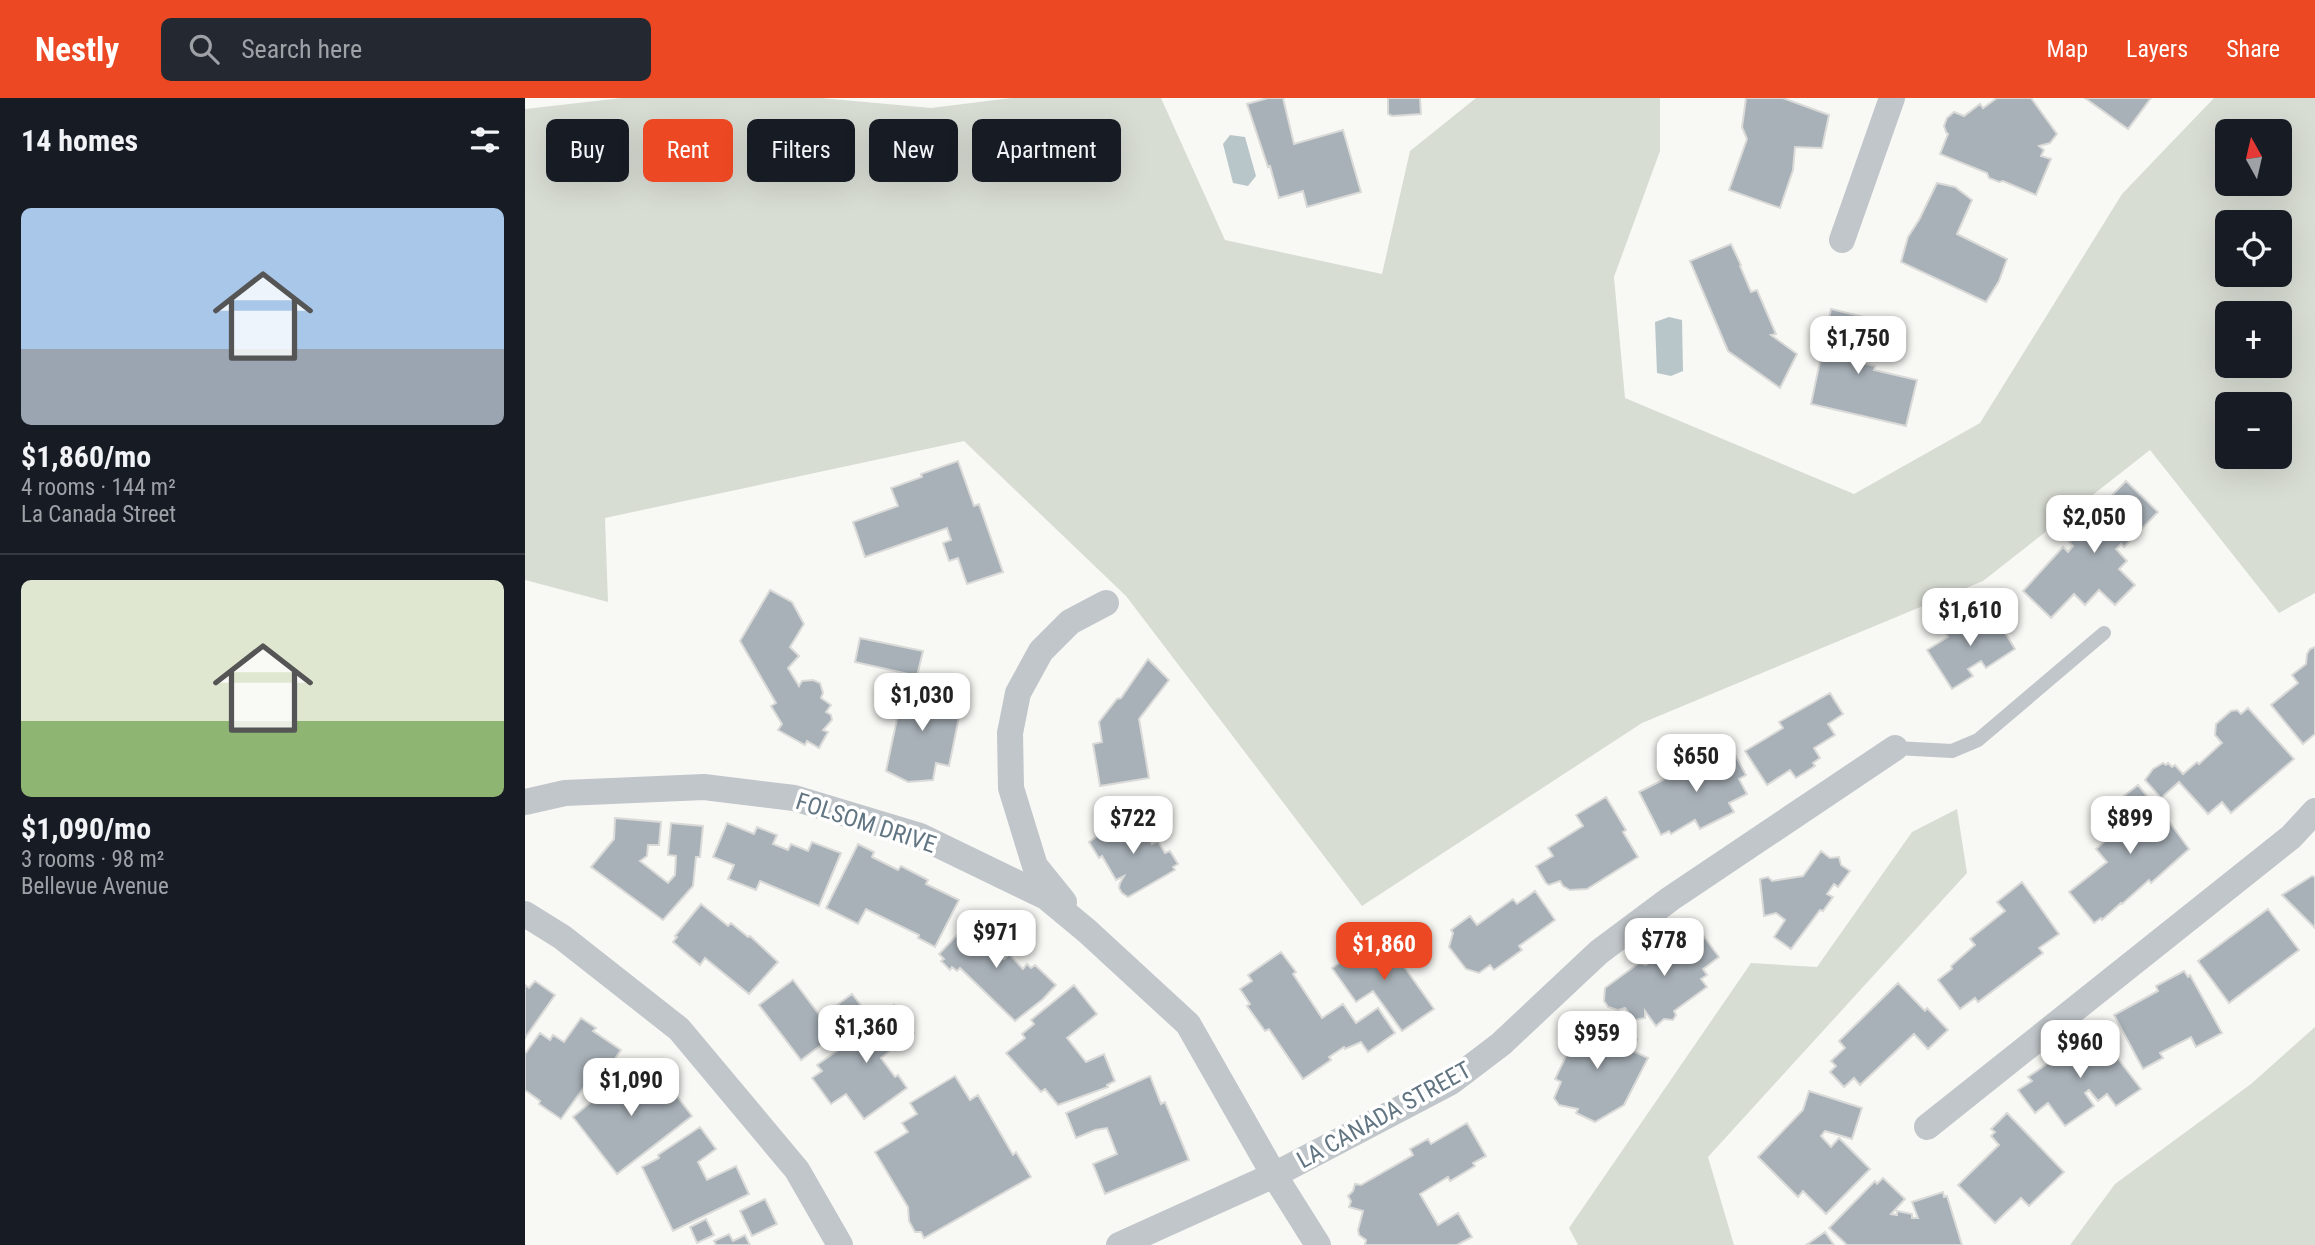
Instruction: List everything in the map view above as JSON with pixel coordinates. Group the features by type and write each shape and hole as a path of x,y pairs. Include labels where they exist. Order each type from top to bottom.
{"street":[{"path":"1842,240 1892,98"},
{"path":"1087,931 1035,866 1011,788 1010,733 1017,693 1041,651 1070,622 1106,603"},
{"name":"LA CANADA STREET","path":"1119,1245 1275,1175 1451,1082 1501,1044 1599,951 1670,899 1895,748"},
{"name":"FOLSOM DRIVE","path":"525,802 565,793 704,787 794,798 920,836 1046,897 1188,1024 1318,1245"},
{"path":"1927,1127 2291,836 2315,811"},
{"path":"525,914 562,937 679,1029 797,1170 840,1245"}],"lane":[{"path":"1895,748 1952,751 1978,740 2104,633"}],"shaded area":[{"path":"622,98 821,98 931,108 1011,98 1161,98 1225,240 1382,274 1410,151 1476,98 1660,98 1660,151 1614,277 1625,398 1854,494 1980,423 2122,194 2214,98 2315,98 2315,593 2279,613 2150,450 1983,581 1642,723 1362,906 1126,596 964,441 605,518 608,602 525,580 525,109"},
{"path":"1230,135 1245,137 1256,176 1248,186 1233,183 1223,144"},
{"path":"1669,317 1682,320 1683,371 1671,376 1657,373 1655,322"},
{"path":"1957,809 1967,873 1708,1157 1734,1245 1578,1245 1569,1228 1751,963 1817,967 1912,832"},
{"path":"2315,1027 2315,1245 2070,1245 2115,1184 2251,1084"}],"building":[{"path":"1268,98 1283,98 1294,144 1343,130 1361,192 1307,207 1303,191 1279,198 1247,104"},
{"path":"1388,98 1420,98 1421,114 1392,116 1388,114"},
{"path":"1746,98 1783,98 1829,115 1822,148 1795,147 1793,170 1780,208 1729,190 1747,139 1742,127"},
{"path":"1997,98 2031,98 2057,134 2050,143 2039,146 2044,150 2041,156 2051,159 2036,195 1989,178 1987,173 1940,154 1948,134 1944,126 1947,118 1954,112 1964,116 1980,104 1983,108"},
{"path":"2085,98 2151,98 2128,129"},
{"path":"1937,183 1955,187 1972,200 1957,234 2007,259 1999,281 1986,302 1901,262 1908,237"},
{"path":"1731,244 1751,292 1757,290 1776,334 1771,335 1797,354 1780,388 1728,351 1690,261"},
{"path":"1831,309 1868,318 1856,362 1875,366 1874,370 1917,380 1906,426 1811,404"},
{"path":"958,461 974,506 979,504 1003,572 967,584 958,558 949,561 943,543 951,540 947,528 865,557 853,522 898,506 891,488"},
{"path":"2126,481 2158,512 2124,547 2121,544 2116,549 2127,561 2119,569 2135,585 2115,605 2099,590 2085,605 2074,594 2051,618 2023,591 2063,547 2068,552 2073,546 2069,542 2074,538 2072,536"},
{"path":"770,590 792,602 804,624 790,647 799,656 788,668 799,686 802,681 813,680 820,683 823,693 821,698 831,705 826,712 831,715 832,720 823,730 828,732 819,748 807,741 805,745 778,730 782,724 771,706 776,703 740,641"},
{"path":"1992,611 2015,649 1986,668 1981,661 1968,669 1973,676 1952,689 1927,650 1948,637 1944,631 1964,620 1968,626"},
{"path":"860,638 923,651 917,676 855,662"},
{"path":"2315,647 2315,734 2303,744 2271,705 2298,683 2292,675 2306,664 2307,654"},
{"path":"1148,659 1169,680 1139,719 1149,778 1100,786 1093,744 1102,742 1099,722 1117,699 1121,698"},
{"path":"914,689 963,698 949,766 936,763 933,780 908,782 886,771 897,719 887,717 892,691 913,695"},
{"path":"1830,693 1843,714 1828,724 1835,735 1814,748 1820,758 1813,763 1815,766 1796,778 1790,770 1767,785 1745,751 1783,728 1779,722"},
{"path":"2248,708 2294,759 2231,813 2222,802 2208,814 2179,782 2161,798 2145,780 2153,769 2163,763 2172,767 2175,765 2183,774 2197,762 2199,764 2222,743 2215,735 2216,724 2231,711 2237,710 2241,714"},
{"path":"1732,749 1746,775 1739,779 1747,794 1729,803 1734,812 1700,829 1695,820 1671,834 1669,831 1661,835 1639,792 1708,757 1710,760"},
{"path":"2138,785 2155,806 2157,805 2189,849 2151,883 2149,880 2102,920 2101,918 2094,923 2069,892 2107,862 2096,849 2106,840 2104,837 2124,822 2111,806"},
{"path":"1606,797 1626,830 1623,832 1638,857 1587,889 1570,890 1560,881 1549,885 1546,883 1536,866 1553,856 1548,848 1583,826 1576,815"},
{"path":"1135,815 1152,844 1158,841 1165,853 1170,851 1178,864 1173,867 1175,870 1128,897 1119,888 1124,876 1116,880 1102,856 1099,858 1089,842 1111,826 1112,829 1120,824 1119,821 1127,817 1128,820"},
{"path":"615,818 661,822 659,845 648,845 647,856 640,861 668,883 675,875 676,856 668,855 671,823 703,826 700,857 696,857 693,886 663,920 591,867 614,839"},
{"path":"727,823 754,834 757,827 777,835 773,844 788,850 791,844 808,851 812,842 841,853 819,906 760,881 756,890 728,879 734,865 713,857"},
{"path":"858,844 874,852 872,857 898,870 901,866 928,880 926,884 959,900 935,947 918,938 919,935 866,909 858,924 826,908"},
{"path":"1821,851 1830,858 1839,857 1841,865 1850,871 1838,887 1834,884 1827,894 1833,897 1791,949 1774,937 1785,920 1776,913 1764,916 1760,879 1768,877 1772,881 1803,876"},
{"path":"2312,876 2315,877 2315,928 2282,895"},
{"path":"2022,882 2059,934 2039,948 2043,953 1978,1002 1975,998 1960,1009 1938,980 1975,945 1970,939 2005,911 1997,902"},
{"path":"1535,891 1555,920 1519,946 1522,950 1494,970 1490,965 1479,973 1466,969 1449,947 1453,933 1451,930 1470,916 1477,925 1513,899 1517,904"},
{"path":"701,904 728,926 731,923 750,936 778,962 749,994 705,958 700,965 673,942"},
{"path":"2268,909 2299,950 2229,1003 2198,961"},
{"path":"978,913 996,930 986,941 1004,959 1009,954 1023,969 1027,964 1031,968 1035,965 1056,985 1015,1021 960,968 957,971 952,967 950,970 941,961 944,959 939,954"},
{"path":"1688,924 1696,926 1719,957 1703,969 1707,975 1701,979 1707,987 1674,1011 1676,1015 1673,1020 1664,1019 1656,1026 1645,1011 1645,1018 1634,1020 1625,1008 1618,1010 1608,1007 1604,1001 1605,988 1639,963 1646,965 1660,955 1659,946"},
{"path":"1381,934 1434,1009 1402,1031 1373,991 1356,1002 1332,968"},
{"path":"1281,952 1296,972 1293,974 1322,1018 1343,1004 1356,1023 1378,1008 1395,1033 1368,1052 1361,1042 1345,1049 1344,1047 1329,1057 1331,1060 1303,1079 1269,1029 1265,1031 1247,1006 1250,1004 1240,989 1252,981 1248,975"},
{"path":"2184,971 2188,977 2190,975 2222,1033 2196,1047 2191,1037 2160,1053 2163,1058 2143,1069 2114,1015 2158,991 2156,986"},
{"path":"793,980 821,1017 852,994 866,1012 801,1060 759,1005"},
{"path":"535,981 555,995 525,1038 525,985 529,988"},
{"path":"1898,983 1948,1030 1928,1049 1914,1034 1860,1085 1854,1078 1844,1087 1830,1072 1836,1066 1831,1061 1845,1048 1839,1041"},
{"path":"1074,985 1097,1014 1067,1038 1086,1062 1104,1054 1115,1081 1107,1085 1108,1087 1058,1105 1045,1089 1041,1092 1006,1053 1025,1038 1022,1034 1034,1024 1031,1020"},
{"path":"894,1005 914,1033 902,1042 903,1044 881,1058 907,1088 864,1119 846,1094 831,1104 812,1078 822,1071 817,1065 841,1048 839,1045"},
{"path":"581,1018 596,1028 593,1031 621,1050 602,1077 595,1072 561,1119 539,1104 540,1101 525,1090 525,1054 540,1033 550,1040 553,1035 564,1042"},
{"path":"1575,1018 1613,1036 1617,1030 1637,1039 1633,1051 1648,1058 1624,1105 1595,1122 1576,1113 1578,1109 1559,1105 1554,1098 1561,1082 1555,1079 1569,1050 1559,1045"},
{"path":"2096,1030 2141,1089 2116,1106 2107,1094 2098,1101 2089,1090 2085,1093 2094,1106 2065,1126 2048,1103 2035,1113 2018,1090 2032,1081 2028,1077"},
{"path":"637,1064 661,1095 670,1087 692,1116 617,1174 573,1117"},
{"path":"955,1076 970,1100 978,1095 1013,1155 1016,1152 1031,1177 924,1238 921,1232 915,1232 909,1221 908,1207 875,1152 908,1132 902,1123 917,1114 910,1103"},
{"path":"1150,1076 1161,1104 1165,1102 1189,1160 1105,1194 1093,1164 1117,1154 1107,1128 1076,1138 1066,1113"},
{"path":"1809,1091 1862,1108 1852,1139 1825,1131 1821,1136 1831,1147 1839,1138 1870,1169 1826,1214 1803,1191 1798,1197 1758,1157 1803,1110"},
{"path":"2007,1113 2064,1172 2029,1206 2021,1198 1995,1223 1958,1185 1999,1145 1991,1136 1995,1132 1991,1129"},
{"path":"1467,1123 1486,1156 1450,1181 1448,1177 1420,1194 1438,1225 1458,1213 1472,1237 1457,1245 1365,1245 1366,1240 1359,1235 1358,1230 1363,1211 1349,1207 1351,1201 1348,1196 1355,1184 1361,1185 1413,1155 1410,1149 1428,1139 1431,1144"},
{"path":"700,1127 716,1149 698,1162 707,1180 736,1166 749,1194 673,1231 642,1167 659,1158 658,1155"},
{"path":"1883,1178 1905,1199 1891,1214 1897,1215 1897,1211 1918,1218 1912,1202 1943,1192 1944,1197 1947,1196 1962,1245 1847,1245 1829,1228 1875,1181 1877,1184"},
{"path":"765,1199 777,1224 752,1236 740,1211"},
{"path":"706,1219 714,1235 697,1243 690,1227"},
{"path":"1825,1232 1834,1245 1806,1245"},
{"path":"729,1234 733,1241 745,1235 750,1245 716,1245 714,1241"}]}
